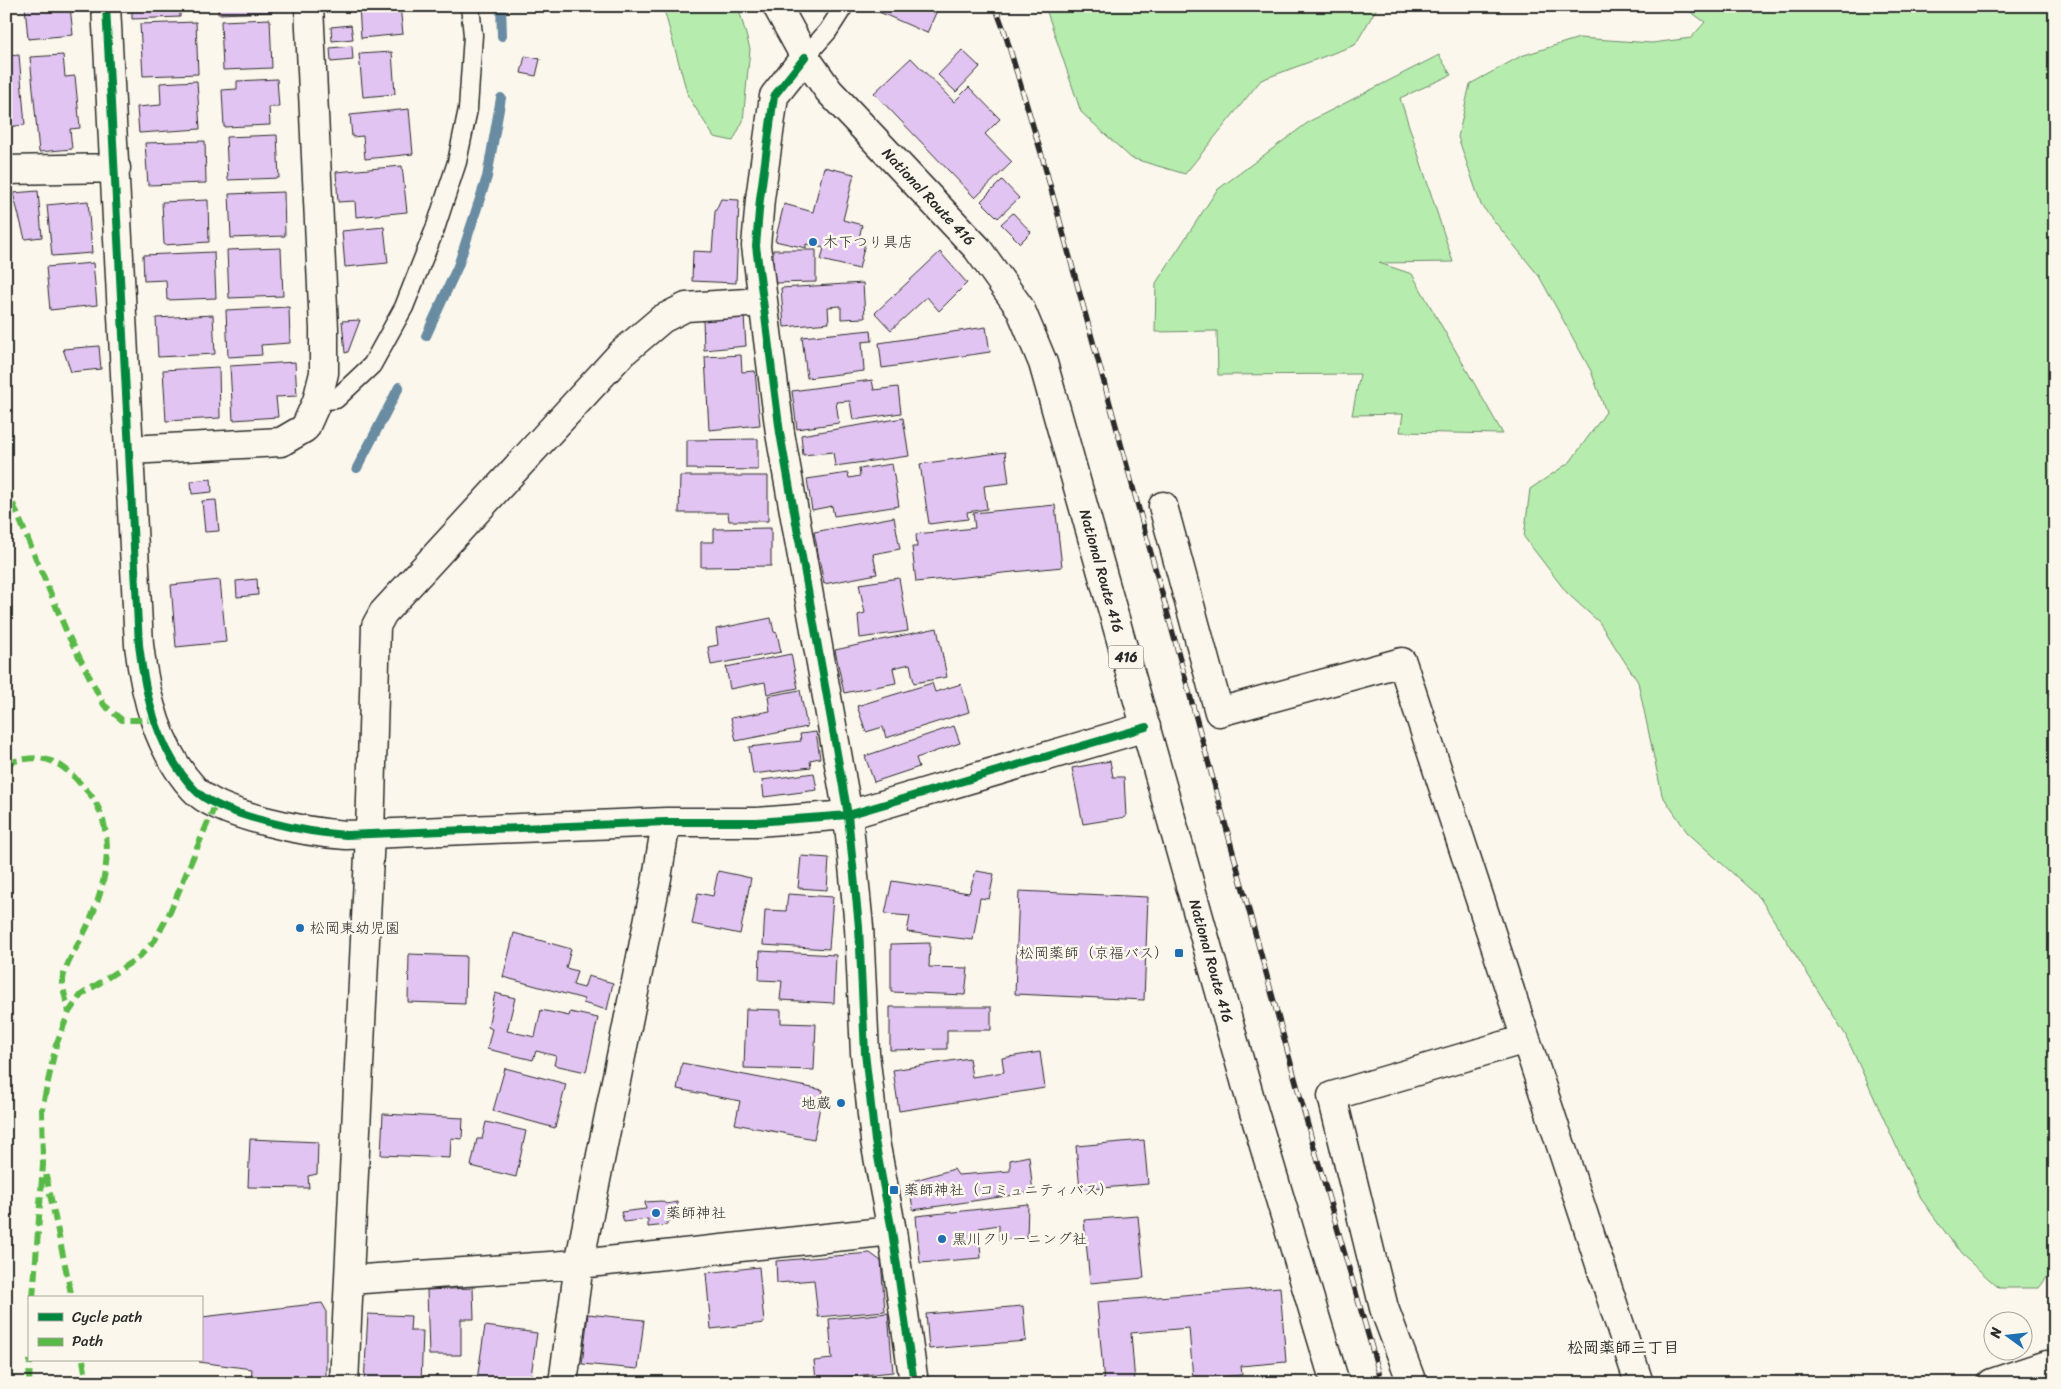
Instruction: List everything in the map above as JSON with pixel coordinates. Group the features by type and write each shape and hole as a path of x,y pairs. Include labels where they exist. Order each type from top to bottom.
{"main road":[{"path":"106,6 116,168 139,645 144,683 154,720 170,755 195,790 209,800 244,814 318,833 370,834 666,822 757,822 848,816 1146,728"},
{"path":"130,450 281,442 305,428 317,401 324,373 324,329 309,6"},
{"name":"National Route 416","path":"777,6 805,57 829,91 977,248 1020,308 1044,363 1251,1102 1335,1383"},
{"path":"805,57 774,96 760,199 756,246 780,433 848,816 859,927 866,1062 875,1141 892,1231 914,1383"},
{"path":"6,170 116,168"},
{"path":"344,1383 370,834 376,626 383,613 622,353 662,319 686,307 762,302"},
{"path":"1163,506 1219,712 1402,662 1639,1383"},
{"path":"563,1383 580,1264 655,888 666,822"},
{"path":"1412,1383 1384,1308 1332,1096 1526,1039"},
{"path":"349,1280 580,1264 892,1231"},
{"path":"1992,1383 2046,1365"}],"lane":[{"path":"317,401 336,399 372,365 404,307 435,229 457,162 468,109 473,34 470,6"},
{"path":"805,57 828,31 844,6"}],"green space":[{"path":"663,6 738,6 750,49 743,121 733,141 714,137 688,96"},
{"path":"1045,6 1378,6 1355,45 1261,80 1185,174 1131,158 1081,112"},
{"path":"1682,6 2055,6 2055,1267 2039,1288 1999,1288 1961,1254 1919,1196 1845,1034 1760,898 1687,832 1662,795 1638,682 1599,622 1567,593 1524,537 1530,489 1570,462 1606,412 1591,371 1539,276 1481,205 1458,137 1470,84 1521,56 1579,38 1652,43 1691,38 1705,22"},
{"path":"1439,55 1451,75 1400,98 1453,262 1379,263 1412,274 1503,434 1400,432 1403,414 1352,415 1360,374 1218,375 1217,331 1155,332 1156,283 1217,190 1310,121"}],"building":[{"path":"25,6 70,6 73,35 28,39"},
{"path":"132,6 180,6 180,17 132,19"},
{"path":"218,6 272,6 272,12 218,14"},
{"path":"359,6 400,6 403,34 361,38"},
{"path":"882,6 939,6 927,33 879,12"},
{"path":"270,19 272,68 223,70 221,21"},
{"path":"196,22 198,74 143,76 140,24"},
{"path":"351,25 353,39 332,41 331,27"},
{"path":"352,46 353,60 331,62 330,48"},
{"path":"962,50 980,67 956,92 938,75"},
{"path":"392,52 395,94 363,97 359,54"},
{"path":"19,55 25,125 6,127 6,56"},
{"path":"63,55 65,77 75,76 80,128 70,129 72,149 39,152 30,57"},
{"path":"525,56 540,59 536,76 521,73"},
{"path":"911,58 954,102 969,87 1000,119 985,134 1012,162 975,198 874,93"},
{"path":"277,79 279,107 269,107 270,125 224,127 222,90 237,89 237,81"},
{"path":"197,81 200,129 139,133 137,107 161,105 160,83"},
{"path":"409,109 413,154 365,159 363,136 352,137 350,115"},
{"path":"277,135 279,178 228,180 226,137"},
{"path":"205,141 206,183 148,185 145,143"},
{"path":"402,166 407,212 356,217 355,201 338,202 336,172"},
{"path":"824,167 854,174 843,220 862,225 859,238 866,239 859,269 821,260 824,248 806,244 806,248 775,241 784,204 813,212"},
{"path":"1002,180 1019,198 998,218 981,201"},
{"path":"38,191 42,237 25,239 13,193"},
{"path":"284,192 285,236 231,238 229,194"},
{"path":"721,199 739,200 736,283 692,281 693,251 712,252 715,212"},
{"path":"208,200 209,242 164,245 162,202"},
{"path":"88,201 92,253 52,256 47,205"},
{"path":"1013,213 1031,232 1020,243 1001,224"},
{"path":"384,227 388,263 345,267 342,231"},
{"path":"281,248 283,296 229,298 227,250"},
{"path":"773,250 816,250 816,282 773,283"},
{"path":"214,252 216,298 167,300 166,280 144,281 143,255"},
{"path":"940,252 967,283 939,311 927,297 891,330 875,313"},
{"path":"93,263 97,305 50,310 46,267"},
{"path":"863,283 865,318 841,319 841,306 828,307 829,323 784,327 781,288"},
{"path":"289,307 290,343 261,345 262,355 228,357 226,310"},
{"path":"213,315 215,354 158,357 156,318"},
{"path":"744,316 746,346 704,350 703,319"},
{"path":"360,320 348,352 345,353 342,321"},
{"path":"986,327 990,352 882,368 879,343"},
{"path":"871,330 872,341 862,342 864,371 807,378 802,337"},
{"path":"99,346 101,369 71,372 63,349"},
{"path":"741,355 742,372 755,371 760,425 709,430 705,357"},
{"path":"295,362 297,396 276,397 278,417 233,420 230,366"},
{"path":"219,367 220,418 166,421 163,370"},
{"path":"872,380 874,390 898,387 901,413 853,420 850,401 836,402 839,423 797,429 792,391"},
{"path":"903,418 909,456 835,466 833,452 803,455 801,435"},
{"path":"758,439 758,470 687,469 687,440"},
{"path":"1005,452 1009,483 984,486 987,509 967,512 968,519 929,524 920,464"},
{"path":"892,464 899,506 834,516 832,506 812,510 807,479 848,473 849,478 860,476 859,469"},
{"path":"680,476 768,476 768,521 729,521 728,513 679,513"},
{"path":"211,479 212,492 192,494 191,481"},
{"path":"216,500 219,531 205,532 202,501"},
{"path":"1055,505 1062,567 916,582 912,547 917,547 916,534 975,528 973,513"},
{"path":"894,517 900,549 873,554 877,574 824,584 814,532"},
{"path":"771,528 771,566 701,567 701,542 714,542 714,529"},
{"path":"899,578 908,631 860,638 858,615 865,613 859,584"},
{"path":"257,579 258,595 237,597 236,581"},
{"path":"220,580 226,642 176,647 171,585"},
{"path":"771,618 774,632 777,633 781,652 711,665 708,647 718,645 716,629"},
{"path":"937,628 947,677 914,683 910,664 893,668 896,683 844,693 835,650"},
{"path":"791,654 798,688 767,694 765,682 730,689 726,667"},
{"path":"932,683 935,692 961,684 969,712 886,738 883,727 866,732 857,706"},
{"path":"800,690 807,727 736,741 731,718 770,711 768,696"},
{"path":"954,726 960,743 916,758 919,767 874,782 865,756"},
{"path":"816,732 820,758 810,760 811,767 753,774 749,747 801,741 800,734"},
{"path":"1110,761 1113,777 1124,777 1126,817 1083,824 1072,768"},
{"path":"814,773 817,790 764,797 762,780"},
{"path":"801,856 829,858 827,890 798,888"},
{"path":"718,871 751,878 740,934 692,924 698,893 713,896"},
{"path":"976,871 994,874 989,899 980,898 973,940 907,932 910,916 885,914 892,881 969,893"},
{"path":"1019,891 1148,897 1144,1000 1015,994"},
{"path":"788,894 833,897 829,949 763,945 765,910 786,911"},
{"path":"514,933 571,949 566,968 577,971 573,985 584,988 588,976 613,983 607,1010 583,1003 584,999 503,977"},
{"path":"930,943 929,967 968,968 965,995 891,992 891,944"},
{"path":"760,951 836,955 834,1003 780,1000 782,981 759,980"},
{"path":"409,954 466,956 465,1004 408,1002"},
{"path":"495,993 515,998 507,1031 535,1037 541,1010 569,1016 570,1012 598,1018 586,1072 554,1065 556,1056 536,1051 533,1060 487,1049 492,1029 488,1027"},
{"path":"890,1007 991,1007 991,1030 947,1030 947,1049 890,1050"},
{"path":"746,1009 781,1010 781,1023 816,1024 814,1070 744,1068"},
{"path":"1040,1052 1045,1088 899,1111 893,1070 969,1058 972,1077 1004,1072 1002,1058"},
{"path":"682,1063 823,1090 814,1139 735,1124 740,1101 677,1089"},
{"path":"505,1068 566,1084 555,1128 493,1111"},
{"path":"383,1114 463,1118 462,1139 451,1138 450,1158 381,1155"},
{"path":"486,1122 526,1131 516,1177 471,1166 477,1139 482,1139"},
{"path":"250,1139 318,1142 317,1174 308,1176 309,1188 248,1187"},
{"path":"1144,1140 1148,1184 1080,1190 1076,1146"},
{"path":"1029,1156 1033,1192 913,1210 909,1182 954,1169 958,1175 1010,1171 1010,1160"},
{"path":"662,1201 666,1204 677,1202 678,1220 667,1221 667,1225 648,1227 648,1219 624,1222 621,1212 646,1209 645,1202"},
{"path":"1028,1204 1027,1238 999,1240 999,1225 979,1228 981,1258 920,1263 916,1216"},
{"path":"1138,1216 1144,1278 1090,1283 1084,1220"},
{"path":"870,1253 881,1261 885,1311 818,1317 814,1280 777,1283 776,1261"},
{"path":"759,1267 764,1323 711,1329 706,1273"},
{"path":"1280,1287 1286,1362 1241,1366 1242,1375 1193,1379 1189,1328 1131,1333 1135,1383 1104,1383 1097,1302"},
{"path":"473,1288 474,1319 461,1319 461,1355 429,1355 427,1290"},
{"path":"322,1303 326,1310 326,1383 251,1382 252,1369 199,1362 202,1362 202,1317"},
{"path":"1023,1306 1026,1341 929,1349 926,1314"},
{"path":"888,1313 893,1372 816,1380 814,1361 832,1359 829,1319"},
{"path":"368,1314 411,1316 410,1331 423,1331 421,1383 364,1383"},
{"path":"588,1314 644,1320 638,1369 582,1364"},
{"path":"485,1326 537,1333 530,1383 477,1380"}],"waterway":[{"path":"501,6 502,36"},
{"path":"426,336 458,266 487,177 501,98"},
{"path":"357,468 399,387"}],"railway":[{"path":"995,6 1042,156 1313,1144 1382,1383"}],"marked path":[{"path":"6,487 68,635 104,705 122,720 154,720"},
{"path":"6,763 37,758 45,759 61,766 90,794 101,814 107,848 106,866 98,901 63,977 69,1012"},
{"path":"33,1296 43,1165 42,1109 56,1045 69,1012 81,995 139,957 155,940 170,912 216,803"},
{"path":"46,1175 72,1296"},
{"path":"29,1383 30,1362"},
{"path":"83,1362 87,1383"}],"cycle path":[{"path":"106,6 139,645 145,684 162,740 182,774 194,789 206,799 243,815 289,827 346,835 666,822 757,822 848,815 1146,727"},
{"path":"805,57 774,96 760,199 756,246 780,433 848,815 859,927 865,1053 875,1141 892,1231 914,1383"}],"place":[{"name":"木下つり具店","path":"813,242"},
{"name":"松岡東幼児園","path":"300,928"},
{"name":"松岡薬師（京福バス）","path":"1179,953"},
{"name":"地蔵","path":"841,1103"},
{"name":"薬師神社（コミュニティバス）","path":"894,1190"},
{"name":"薬師神社","path":"656,1213"},
{"name":"黒川クリーニング社","path":"942,1239"}],"district":[{"name":"松岡薬師三丁目","path":"1623,1347"}]}
